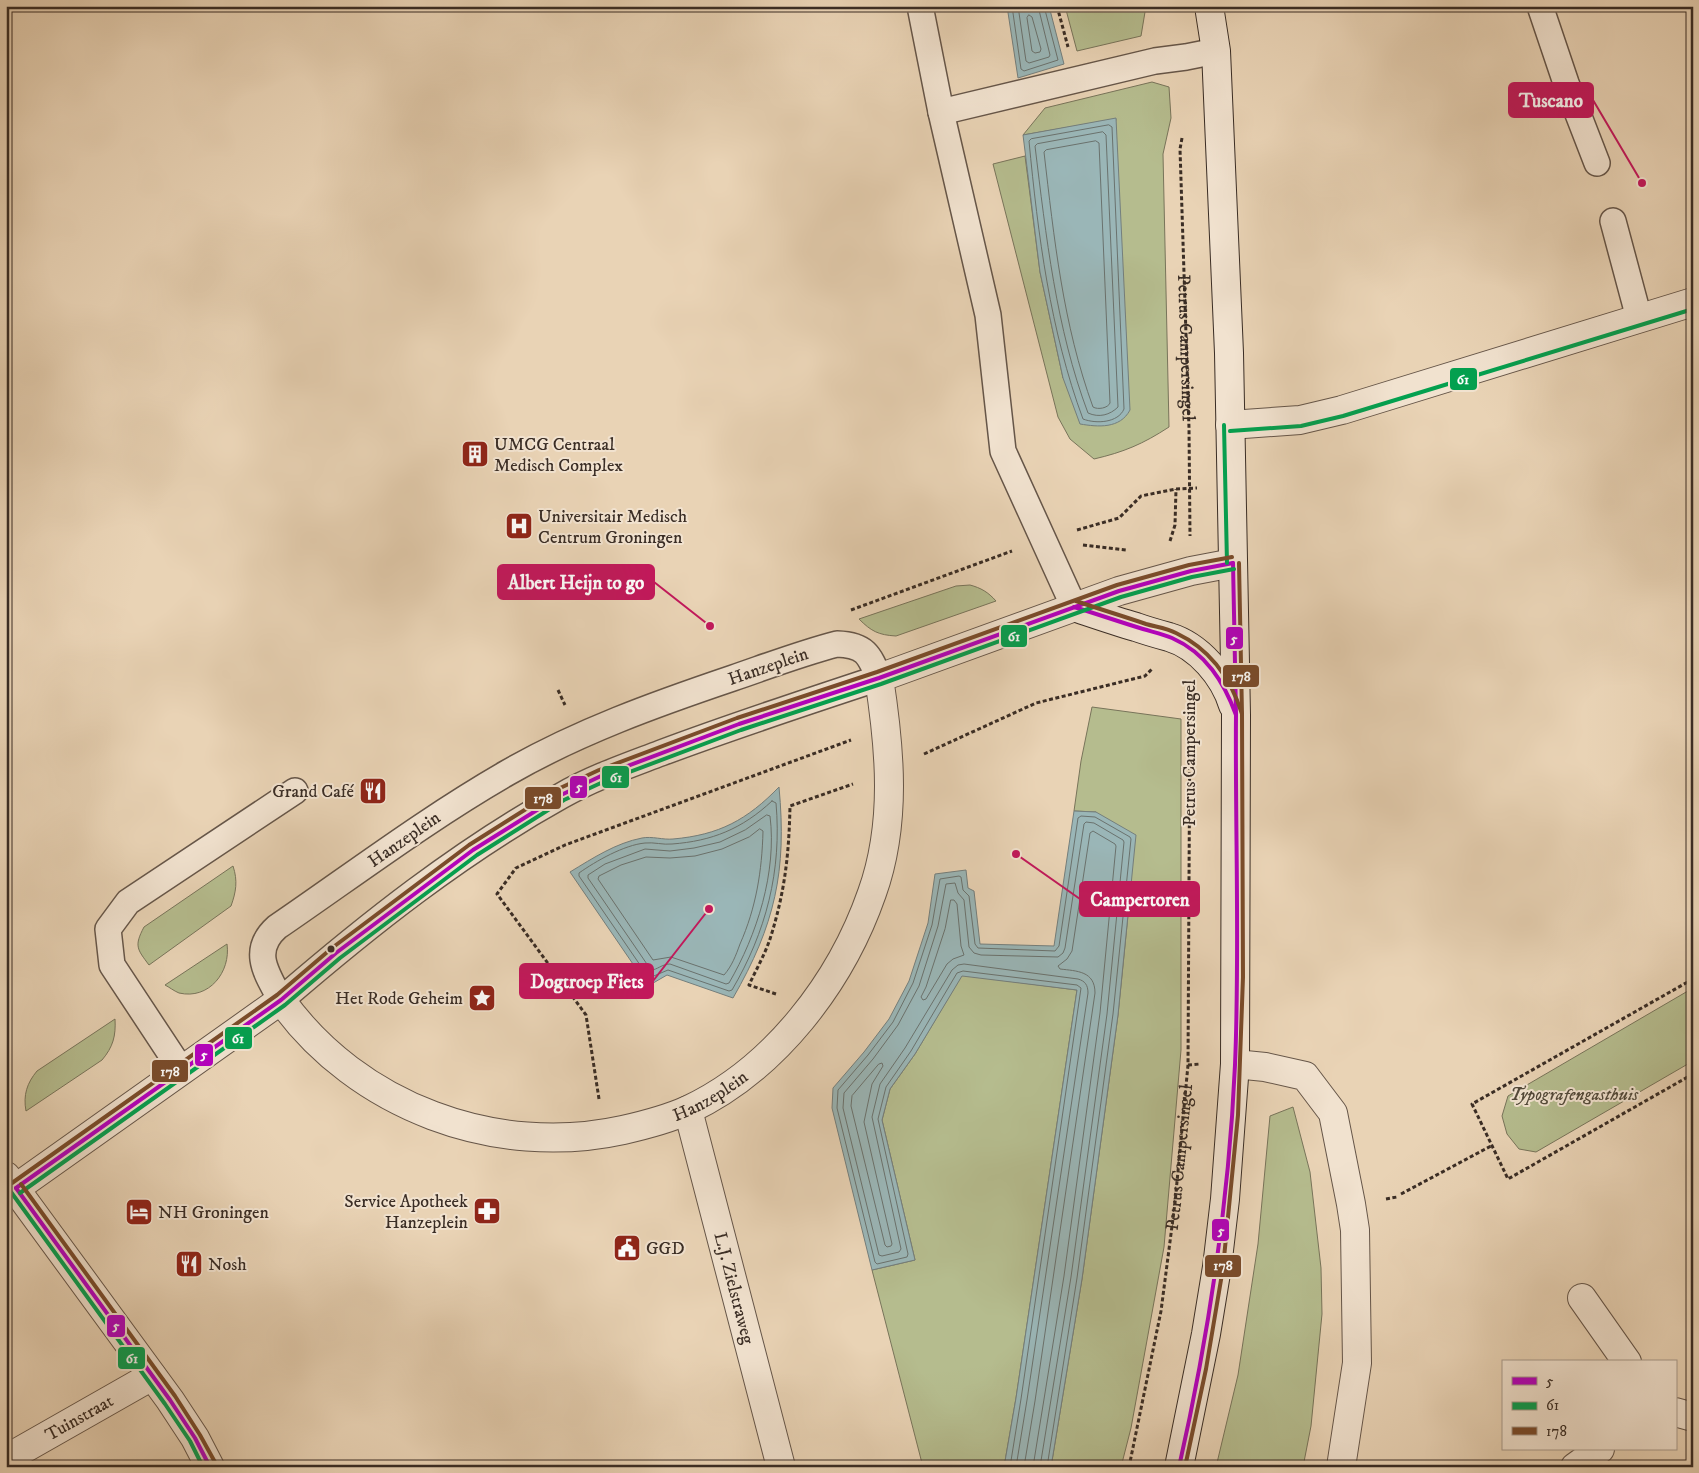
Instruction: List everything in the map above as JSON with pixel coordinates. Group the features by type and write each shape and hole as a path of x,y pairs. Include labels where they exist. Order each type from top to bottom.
{"street":[{"path":"1179,1467 1201,1362 1217,1267 1225,1200 1235,1064 1236,714 1229,353 1216,50 1209,6"},
{"path":"1230,425 1300,420 1342,410 1693,302"},
{"path":"879,678 1119,591 1191,571 1233,562"},
{"path":"1074,608 1170,637 1190,648 1205,660 1219,676 1230,695 1236,714"},
{"name":"Hanzeplein","path":"281,1000 294,1018 323,1050 357,1077 394,1099 433,1117 475,1130 518,1137 562,1139 605,1134 648,1125 688,1110 724,1089 757,1065 786,1036 812,1006 836,972 857,933 873,892 884,848 889,805 889,757 879,678"},
{"path":"210,1467 190,1431 152,1376 11,1182 182,1071 281,1000"},
{"path":"1235,1064 1264,1067 1305,1076 1333,1114 1351,1204 1354,1230 1357,1363 1341,1467"},
{"name":"L.J. Zielstraweg","path":"688,1110 781,1467"},
{"path":"1582,1298 1626,1360"},
{"name":"Tuinstraat","path":"6,1459 152,1376"},
{"path":"1676,1412 1693,1417"},
{"path":"1575,1467 1599,1450"}],"lane":[{"path":"920,6 941,112 988,315 1003,451 1074,608"},
{"path":"1540,6 1597,163"},
{"path":"941,112 1155,61 1186,58 1216,50"},
{"path":"1613,221 1639,318"},
{"name":"Hanzeplein","path":"281,1000 263,967 264,946 268,935 446,810 508,772 618,719 676,697 837,644 850,644 862,649 870,658 879,678"},
{"path":"281,1000 336,953 465,855 561,795 601,776 730,727 879,678"},
{"path":"182,1071 112,965 108,928 128,902 295,791"}],"path":[{"path":"1057,6 1078,80"},
{"name":"Petrus Campersingel","path":"1184,130 1180,149 1189,428 1191,571"},
{"path":"1168,547 1175,525 1176,489"},
{"path":"1043,540 1127,550"},
{"name":"Petrus Campersingel","path":"1129,1467 1161,1312 1176,1203 1188,1065 1190,648"},
{"path":"922,754 1036,703 1145,676 1156,665"},
{"path":"558,690 569,712"},
{"path":"605,1134 586,1015 497,894 516,868 590,834 853,739"},
{"path":"783,996 750,985 769,941 782,895 789,851 790,806 861,782"},
{"path":"590,834 599,828"},
{"path":"1693,979 1472,1104 1490,1146 1508,1179 1693,1074"},
{"path":"1401,1194 1490,1146"}],"green space":[{"path":"1065,6 1146,6 1141,36 1077,51"},
{"path":"1152,82 1169,87 1171,118 1163,154 1169,427 1133,447 1094,459 1070,439 1058,417 993,164 1025,156 1040,272 1063,378 1116,119 1023,135 1045,108"},
{"path":"970,585 984,591 996,601 896,636 875,632 859,619 956,586"},
{"path":"1092,707 1181,719 1181,1050 1164,1247 1131,1428 1121,1467 1051,1467 1082,1279 1118,1015 1131,885 1096,812 1074,811 1081,761"},
{"path":"233,866 236,886 231,906 149,965 138,947 144,927"},
{"path":"227,944 225,964 221,974 216,982 208,988 190,994 179,993 165,985"},
{"path":"962,975 1077,990 1004,1467 923,1467 872,1270 915,1260 882,1120 890,1089 915,1054"},
{"name":"Typografengasthuis","path":"1693,988 1693,1061 1536,1152 1519,1149 1507,1134 1502,1116 1508,1096"},
{"path":"115,1019 113,1041 102,1060 26,1111 25,1100 27,1090 37,1071"},
{"path":"1293,1107 1310,1172 1321,1268 1322,1314 1311,1426 1303,1467 1216,1467 1238,1375 1258,1244 1270,1116"}],"water":[{"path":"1007,6 1049,6 1064,64 1018,78"},
{"path":"1116,118 1130,410 1126,416 1115,424 1094,426 1080,424 1063,378 1040,272 1023,135"},
{"path":"779,787 781,845 775,897 759,946 733,998 667,975 648,986 570,872 605,852 632,840 689,837 704,834 731,824 744,817"},
{"path":"1074,811 1096,812 1136,835 1118,1015 1082,1279 1051,1467 1004,1467 1077,990 962,976 915,1054 890,1089 882,1120 915,1260 872,1270 832,1108 833,1088 889,1019 909,981 928,923 935,874 966,870 968,888 974,891 980,944 1054,946"}],"transit line":[{"name":"61","path":"1230,431 1301,426 1343,416 1693,309"},
{"name":"61","path":"1224,425 1227,563"},
{"name":"178","path":"12,1183 277,995 332,948 469,845 558,789 599,770 737,718 877,672 1117,585 1189,565 1232,557"},
{"name":"5","path":"1233,563 1236,714"},
{"name":"5","path":"16,1188 281,1000 336,953 473,850 561,795 601,776 739,724 879,678 1119,591 1191,571 1233,563"},
{"name":"178","path":"1239,563 1242,714"},
{"name":"61","path":"20,1193 285,1005 340,958 477,855 564,800 603,782 741,730 881,684 1121,597 1192,577 1234,569"},
{"name":"178","path":"1076,601 1168,630 1199,647 1218,666 1232,689 1242,714 1243,977 1238,1115 1223,1268 1206,1369 1185,1467"},
{"name":"5","path":"1074,607 1165,635 1184,644 1204,660 1212,670 1226,691 1236,715 1237,977 1232,1116 1223,1216 1216,1267 1200,1367 1179,1467"},
{"name":"178","path":"21,1184 175,1396 216,1464"},
{"name":"5","path":"16,1188 170,1400 195,1438 210,1467"},
{"name":"61","path":"11,1192 165,1404 190,1441 203,1467"}],"place":[{"name":"Tuscano","path":"1642,183"},
{"name":"UMCG Centraal Medisch Complex","path":"475,454"},
{"name":"Universitair Medisch Centrum Groningen","path":"519,526"},
{"name":"Albert Heijn to go","path":"710,626"},
{"name":"Grand Café","path":"373,791"},
{"name":"Campertoren","path":"1016,854"},
{"name":"Dogtroep Fiets","path":"709,909"},
{"name":"Het Rode Geheim","path":"482,998"},
{"name":"Service Apotheek Hanzeplein","path":"487,1211"},
{"name":"NH Groningen","path":"139,1212"},
{"name":"GGD","path":"627,1248"},
{"name":"Nosh","path":"189,1264"}]}
